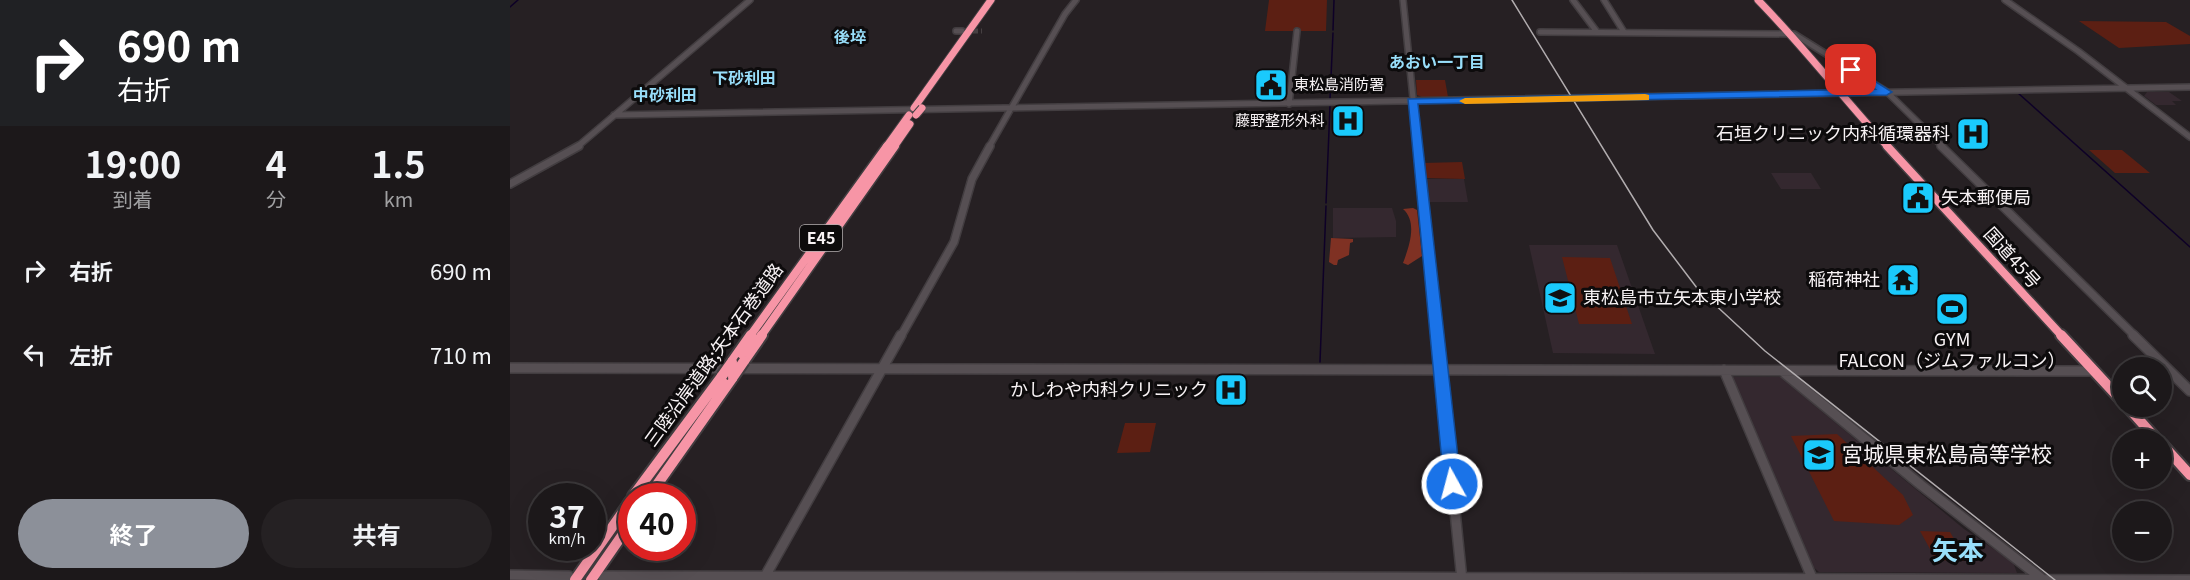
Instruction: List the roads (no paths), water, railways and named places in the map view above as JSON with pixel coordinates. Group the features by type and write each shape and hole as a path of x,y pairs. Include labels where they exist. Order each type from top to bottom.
{"highway":[{"name":"三陸沿岸道路;矢本石巻道路","path":"644,483 728,376 744,362 991,0"},
{"name":"三陸沿岸道路;矢本石巻道路","path":"658,483 728,376 732,362 997,0"},
{"name":"国道45号","path":"1758,0 1790,33 1838,93 2112,391"},
{"path":"2137,417 2147,429"},
{"path":"2172,455 2190,475"},
{"name":"三陸沿岸道路;矢本石巻道路","path":"572,578 618,517"},
{"path":"597,578 618,544"}],"street":[{"path":"510,184 561,158 750,0"},
{"path":"764,578 880,369 954,242 971,181 1065,14 1076,0"},
{"path":"1403,0 1462,578"},
{"path":"1574,0 1597,32"},
{"path":"1604,0 1624,32"},
{"path":"2005,0 2190,136"},
{"path":"1288,104 1297,31"},
{"path":"1540,32 1790,33 1887,92 2190,391"},
{"path":"615,115 1011,110 2190,87"},
{"path":"510,368 2094,371"},
{"path":"1724,370 1812,579"},
{"path":"1782,371 1921,485 2041,578"},
{"path":"510,575 572,578"},
{"path":"597,578 2041,578 2190,580"}],"waterway":[{"path":"510,7 518,0"},
{"path":"1333,30 1334,0"},
{"path":"1330,99 1333,33"},
{"path":"2045,92 2018,93 2190,247"},
{"path":"1326,203 1330,106"},
{"path":"1320,362 1326,206"}],"tunnel":[{"path":"965,31 982,31"}],"railway":[{"path":"1512,0 1653,230 1697,288 1765,351 2055,580"}],"place":[{"name":"東松島消防署","path":"1271,85"},
{"name":"藤野整形外科","path":"1348,121"},
{"name":"石垣クリニック内科循環器科","path":"1973,134"},
{"name":"矢本郵便局","path":"1918,198"},
{"name":"稲荷神社","path":"1903,280"},
{"name":"東松島市立矢本東小学校","path":"1560,298"},
{"name":"GYM FALCON（ジムファルコン）","path":"1952,309"},
{"name":"かしわや内科クリニック","path":"1231,390"},
{"name":"宮城県東松島高等学校","path":"1819,455"}],"district":[{"name":"後埣","path":"850,37"},
{"name":"あおい一丁目","path":"1437,62"},
{"name":"下砂利田","path":"744,78"},
{"name":"中砂利田","path":"665,95"},
{"name":"矢本","path":"1958,551"}]}
